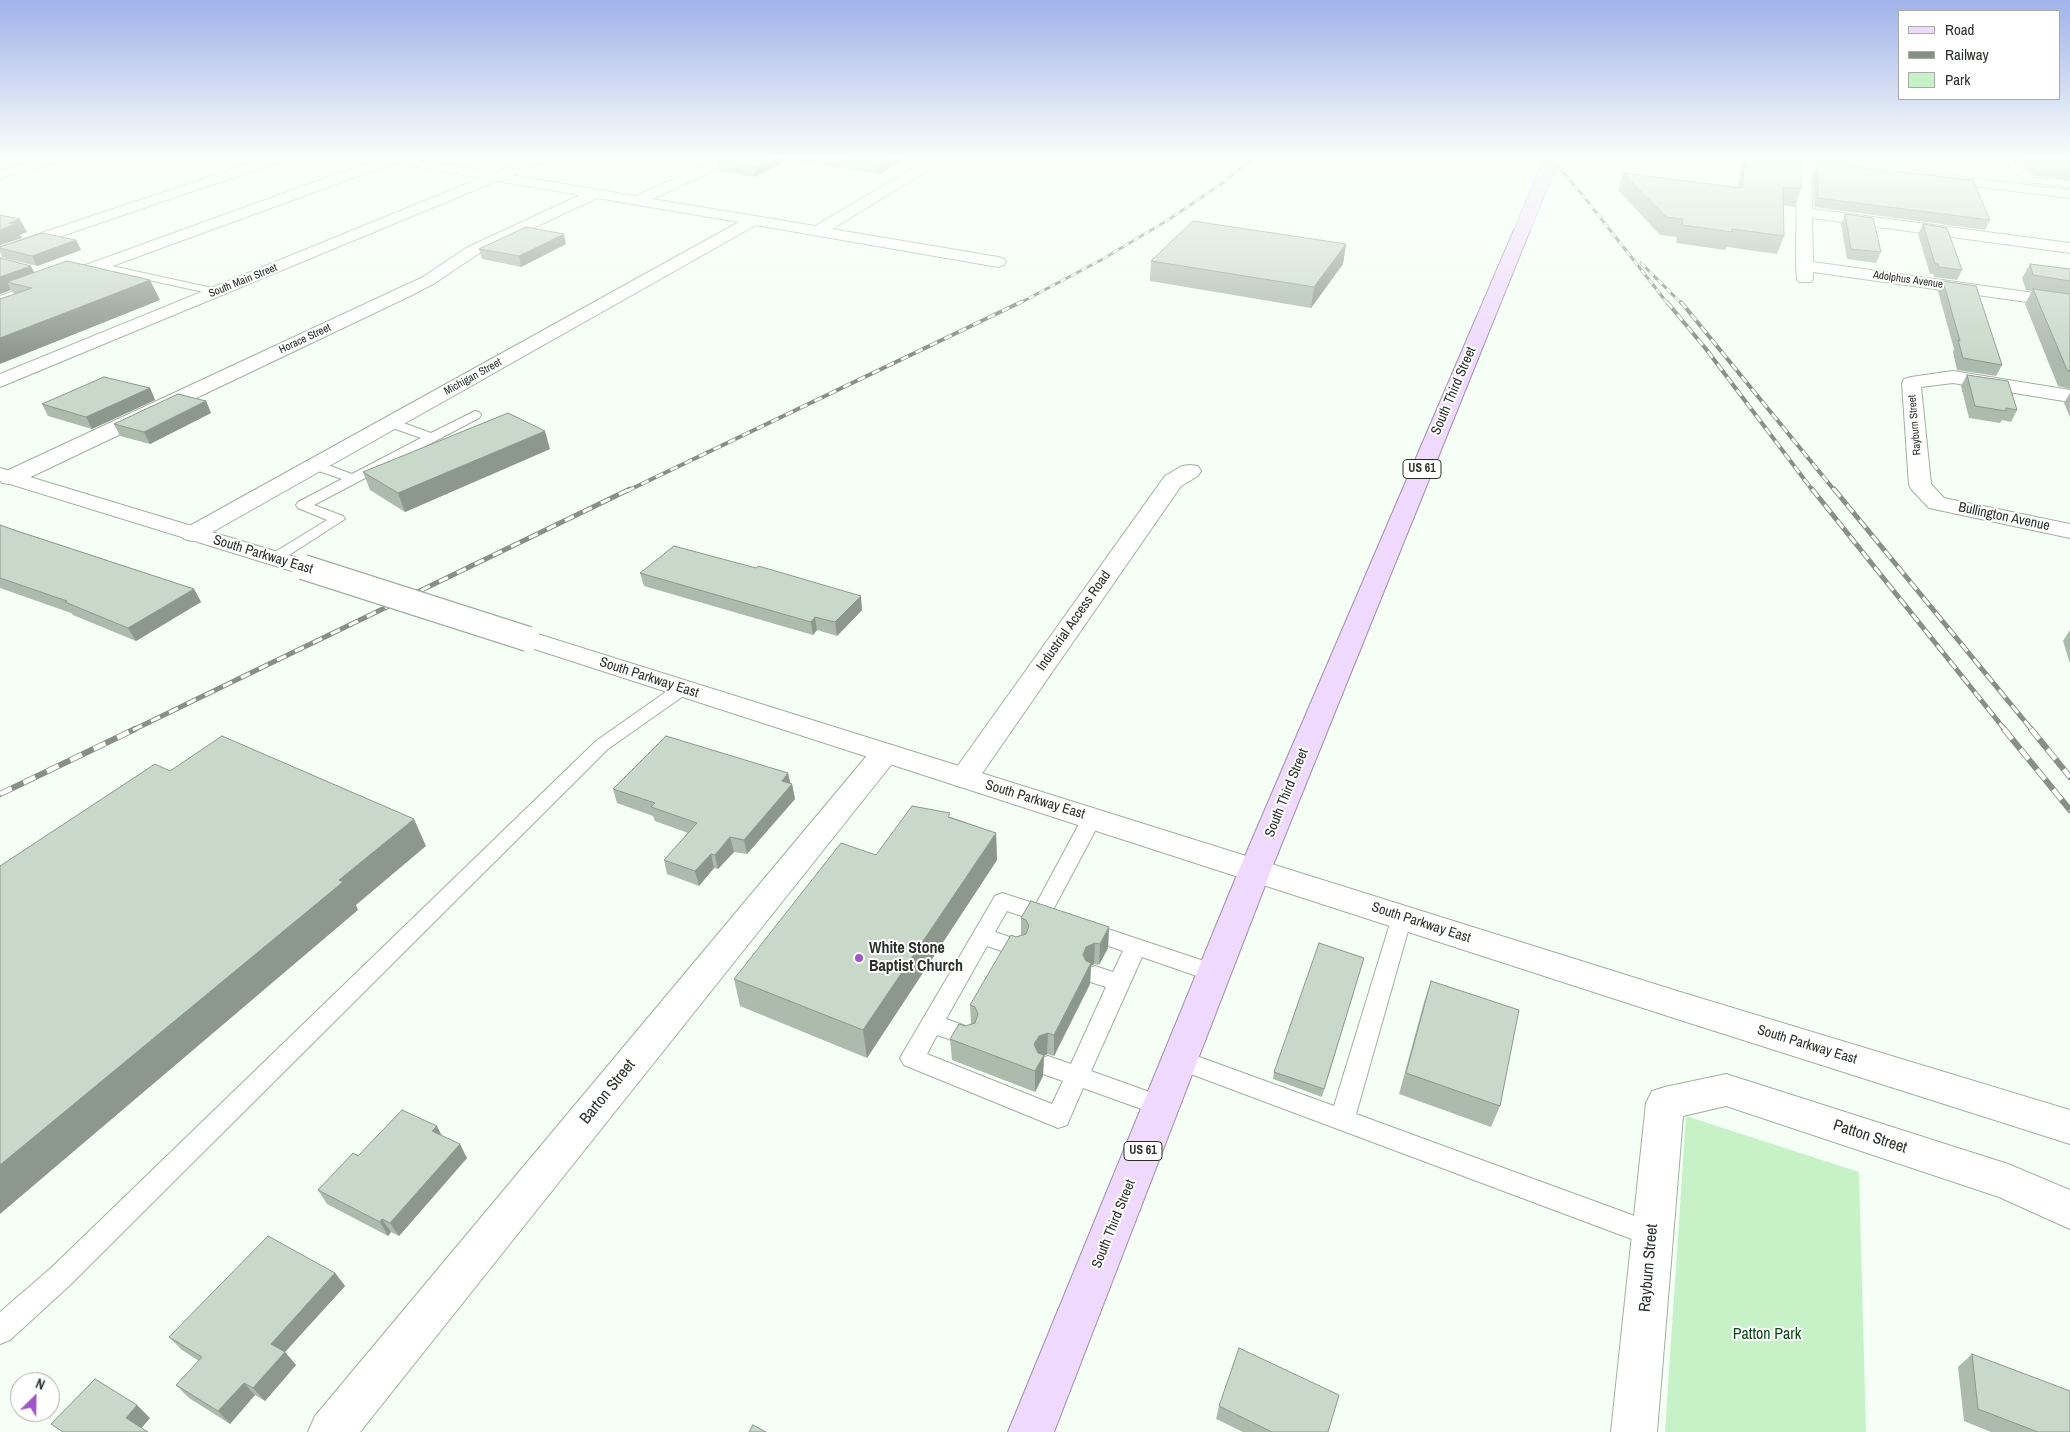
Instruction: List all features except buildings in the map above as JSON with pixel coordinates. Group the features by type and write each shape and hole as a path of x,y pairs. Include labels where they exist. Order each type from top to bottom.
{"main road":[{"name":"South Third Street","path":"1031,1432 1255,870 1524,225"}],"street":[{"path":"3,260 97,225"},
{"path":"0,302 210,225"},
{"name":"South Main Street","path":"0,381 379,225"},
{"name":"Horace Street","path":"5,476 404,292 428,280 472,252 529,225"},
{"name":"Michigan Street","path":"192,534 745,225"},
{"path":"782,225 998,262"},
{"path":"818,231 828,225"},
{"name":"Adolphus Avenue","path":"1805,225 1805,272 2070,303"},
{"path":"1895,225 2070,248"},
{"path":"35,272 62,279"},
{"name":"Rayburn Street","path":"1938,503 1920,485 1911,383 1953,377 2070,396"},
{"name":"Industrial Access Road","path":"964,778 1173,481 1190,471"},
{"name":"South Parkway East","path":"5,476 275,558 1547,964 2070,1127"},
{"name":"Bullington Avenue","path":"1938,503 2070,531"},
{"name":"Barton Street","path":"331,1432 885,753"},
{"name":"Patton Street","path":"1665,1103 1726,1090 2008,1182 2070,1210"},
{"name":"Rayburn Street","path":"1634,1432 1665,1103"}],"lane":[{"path":"98,266 217,292"},
{"path":"275,558 338,519 303,505 475,415"},
{"path":"391,423 433,438"},
{"path":"315,466 353,479"},
{"path":"0,1330 60,1277 602,745 683,688"},
{"path":"1041,914 1092,818"},
{"path":"1136,946 1058,1117 912,1058 1002,901 1136,946 1214,973"},
{"path":"1342,1120 1402,917"},
{"path":"982,936 1016,948"},
{"path":"1095,975 1118,983"},
{"path":"932,1024 966,1036"},
{"path":"1180,1060 1652,1234"},
{"path":"1048,1066 1161,1106"}],"green space":[{"name":"Patton Park","path":"1686,1116 1859,1172 1866,1432 1665,1432"}],"railway":[{"path":"1018,304 1101,260 1160,225"},
{"path":"1606,225 1668,304"},
{"path":"1641,263 1682,304"},
{"path":"627,491 1021,302"},
{"path":"1667,302 1706,349 1813,491"},
{"path":"1681,302 1835,491"},
{"path":"133,730 630,489"},
{"path":"1812,489 2005,730"},
{"path":"1834,489 2032,730"},
{"path":"0,794 135,729"},
{"path":"2004,729 2070,810"},
{"path":"2031,729 2070,777"}],"place":[{"name":"White Stone Baptist Church","path":"859,958"}]}
